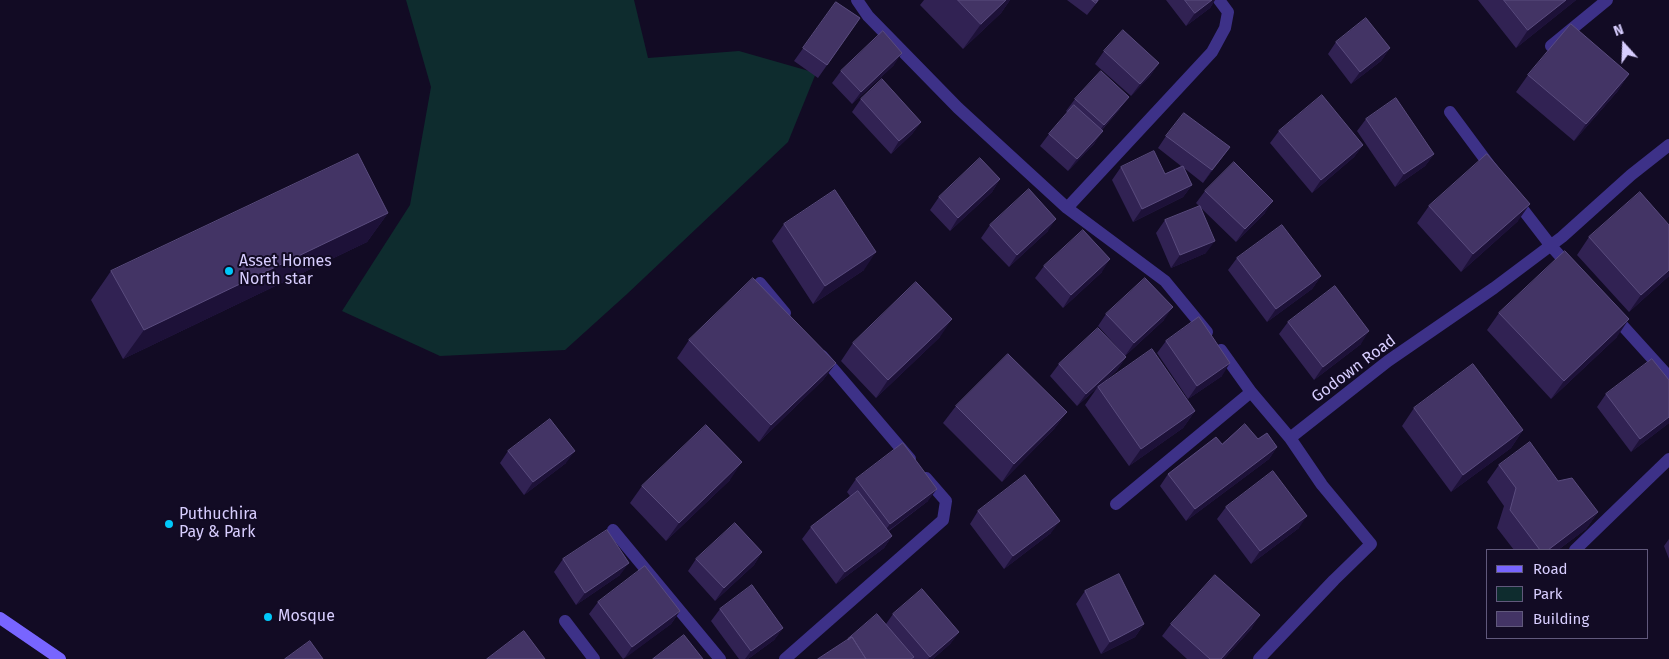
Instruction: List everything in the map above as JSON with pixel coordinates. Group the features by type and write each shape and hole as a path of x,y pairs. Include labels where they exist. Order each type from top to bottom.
{"main road":[{"path":"0,618 60,659"}],"street":[{"path":"857,0 868,16 958,108 1067,208 1165,281 1211,336 1251,392 1290,438 1322,485 1371,544 1259,659"},
{"path":"1067,208 1212,52 1225,28 1228,12 1219,0"},
{"path":"1551,46 1607,0"},
{"path":"1450,112 1551,246 1577,275"},
{"name":"Godown Road","path":"1290,438 1388,362 1551,246 1631,175 1669,145"},
{"path":"760,283 792,321"},
{"path":"1604,304 1669,377"},
{"path":"785,659 943,520 946,501 811,343"},
{"path":"1116,504 1251,392"},
{"path":"1576,549 1669,459"},
{"path":"613,530 720,659"},
{"path":"566,621 594,659"}],"green space":[{"path":"406,0 634,0 648,58 739,51 816,73 788,142 565,350 440,356 342,311 410,205 431,87"}],"building":[{"path":"958,0 1006,0 981,24"},
{"path":"1185,0 1212,0 1195,13"},
{"path":"1504,0 1566,0 1528,30"},
{"path":"836,2 860,18 827,65 803,48"},
{"path":"1366,18 1390,48 1360,72 1336,42"},
{"path":"1571,24 1629,74 1586,124 1528,75"},
{"path":"1123,30 1159,63 1140,84 1104,51"},
{"path":"883,31 902,53 861,92 841,71"},
{"path":"1101,71 1129,97 1104,125 1075,99"},
{"path":"882,79 921,122 899,141 861,99"},
{"path":"1322,95 1363,145 1321,180 1279,131"},
{"path":"1396,98 1434,154 1404,174 1366,119"},
{"path":"1074,105 1103,131 1077,159 1049,134"},
{"path":"1184,113 1230,147 1212,170 1166,136"},
{"path":"1154,151 1165,174 1183,166 1192,185 1142,209 1121,167"},
{"name":"Asset Homes North star","path":"358,154 388,213 144,330 111,271"},
{"path":"1487,154 1530,204 1473,254 1429,206"},
{"path":"980,158 1000,179 958,218 939,197"},
{"path":"1234,162 1273,201 1245,229 1205,191"},
{"path":"1029,189 1056,219 1017,255 990,225"},
{"path":"835,190 876,252 825,286 784,224"},
{"path":"1640,192 1669,225 1669,270 1641,295 1589,237"},
{"path":"1200,206 1215,241 1180,255 1165,220"},
{"path":"1282,225 1321,276 1276,309 1237,258"},
{"path":"1083,230 1110,259 1071,295 1044,266"},
{"path":"1565,251 1629,319 1564,381 1499,313"},
{"path":"753,278 836,363 771,425 689,340"},
{"path":"1145,278 1173,307 1134,343 1106,314"},
{"path":"916,282 952,319 888,380 853,343"},
{"path":"1335,286 1369,331 1323,367 1288,322"},
{"path":"1199,317 1230,363 1197,386 1166,341"},
{"path":"1098,328 1126,357 1086,394 1059,364"},
{"path":"1152,349 1195,411 1141,449 1098,387"},
{"path":"1008,354 1067,412 1014,464 956,406"},
{"path":"1652,359 1669,380 1669,417 1640,439 1606,394"},
{"path":"1473,364 1523,430 1463,475 1414,408"},
{"path":"550,419 575,451 533,482 508,451"},
{"path":"1245,424 1258,439 1267,433 1277,447 1195,509 1168,474 1216,437 1222,444"},
{"path":"706,425 742,462 679,523 642,486"},
{"path":"1530,442 1558,481 1572,478 1598,512 1549,549 1539,549 1510,510 1516,488 1499,465"},
{"path":"903,443 937,489 890,524 856,479"},
{"path":"1273,471 1307,516 1260,551 1226,507"},
{"path":"1025,475 1060,521 1013,556 978,511"},
{"path":"858,491 892,536 845,572 811,527"},
{"path":"735,523 762,552 724,588 696,559"},
{"path":"607,530 629,563 585,593 563,559"},
{"path":"645,566 680,611 632,647 598,602"},
{"path":"1119,574 1144,624 1110,642 1085,591"},
{"path":"1215,575 1260,615 1221,659 1210,659 1171,624"},
{"path":"752,585 783,628 751,651 720,609"},
{"path":"922,589 959,632 930,657 893,614"},
{"path":"877,614 914,657 911,659 866,659 852,637 848,640"},
{"path":"524,631 545,659 487,659"},
{"path":"684,635 703,659 653,659"},
{"path":"852,637 866,659 818,659"},
{"path":"310,641 323,659 285,659"}],"place":[{"name":"Asset Homes North star","path":"229,271"},
{"name":"Puthuchira Pay & Park","path":"169,524"},
{"name":"Mosque","path":"268,617"}]}
